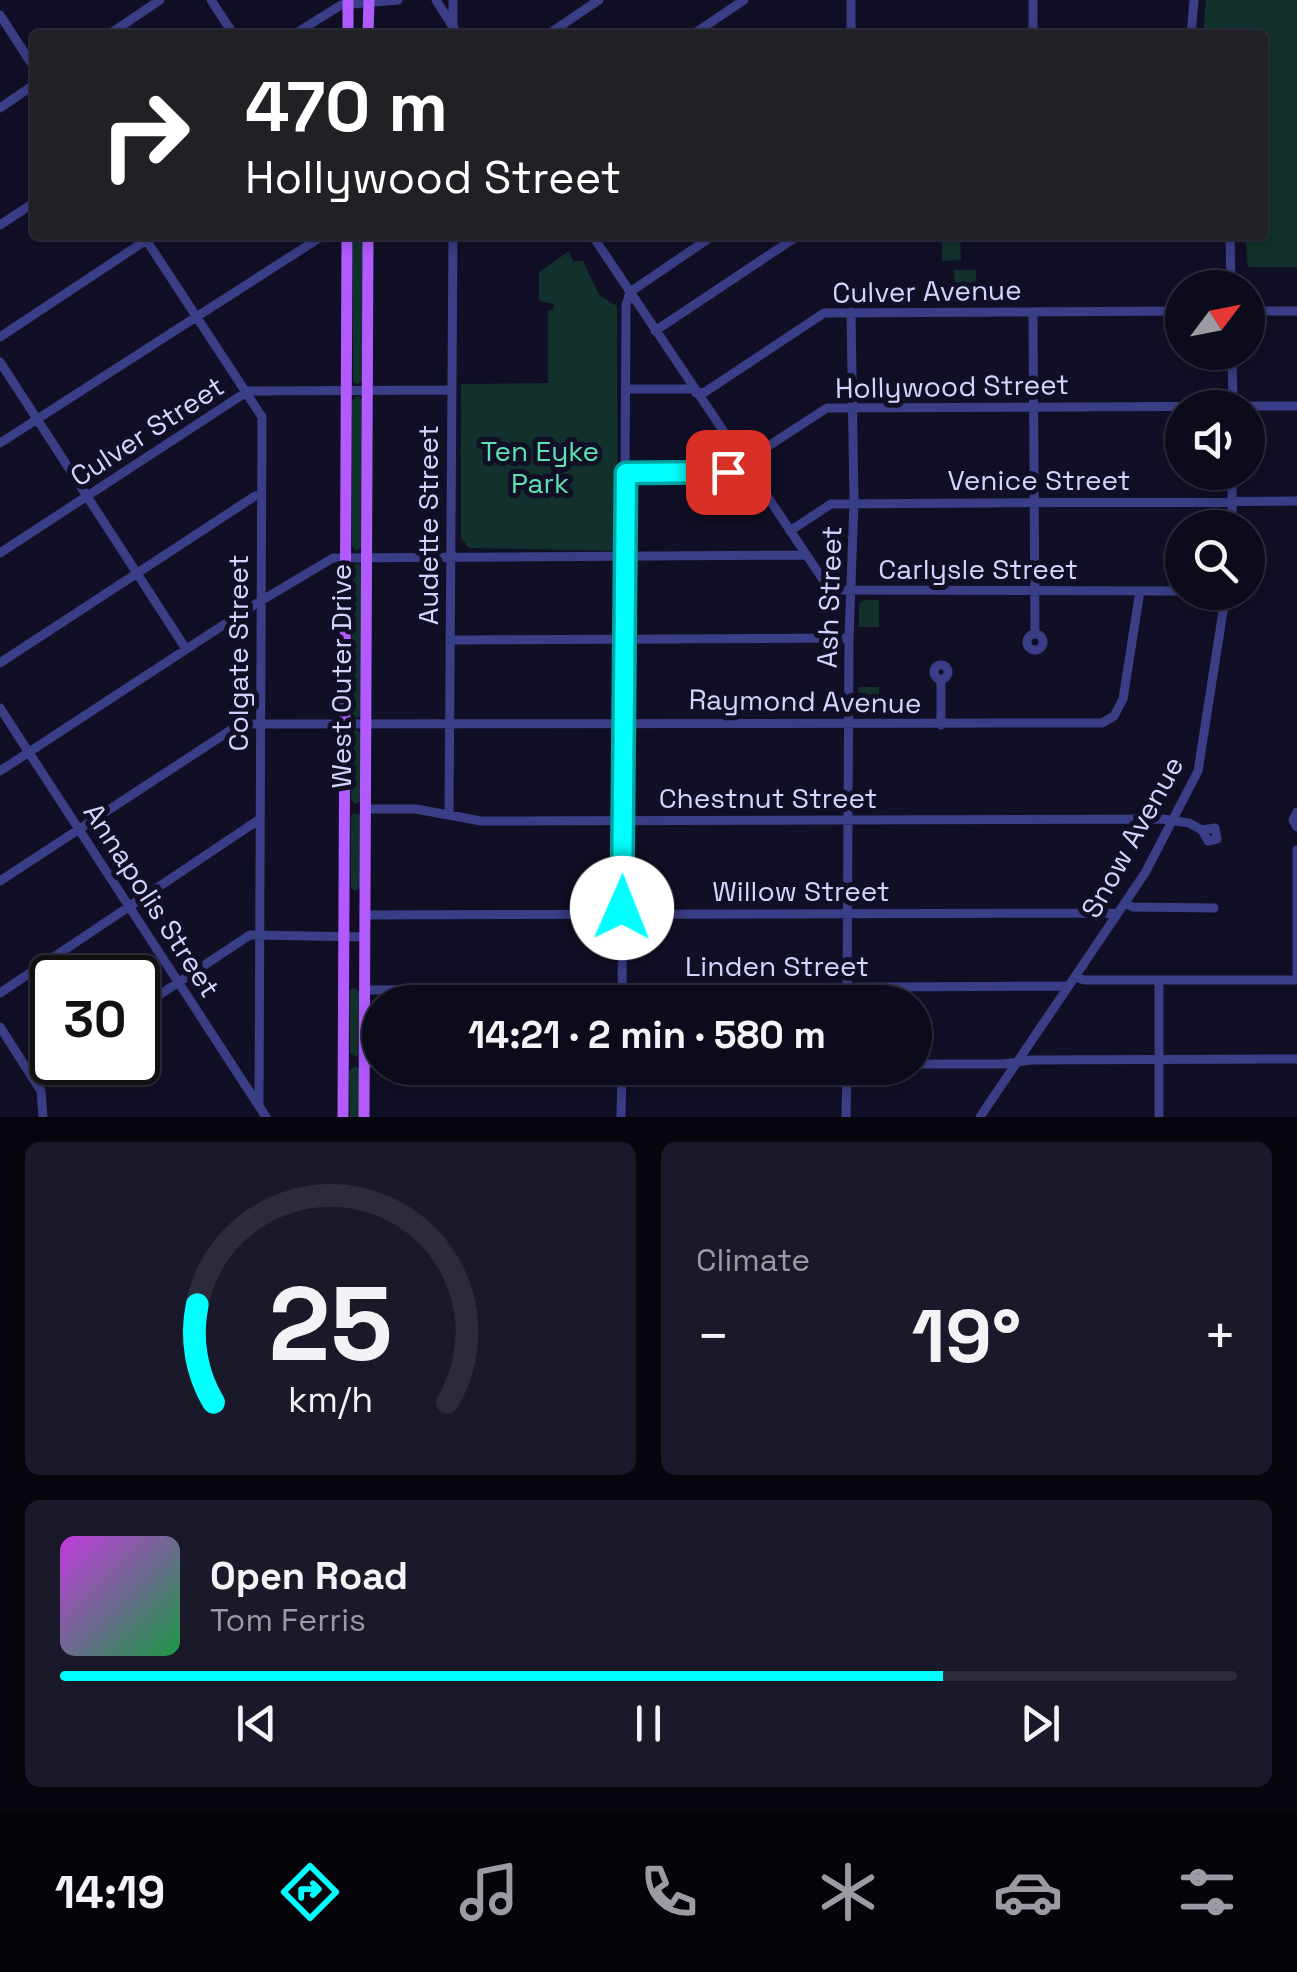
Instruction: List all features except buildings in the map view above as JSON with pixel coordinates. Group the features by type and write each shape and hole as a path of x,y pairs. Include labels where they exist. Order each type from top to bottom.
{"main road":[{"path":"348,2 348,30"},
{"path":"368,2 368,30"},
{"name":"West Outer Drive","path":"343,1116 347,240"},
{"name":"West Outer Drive","path":"365,985 368,240"},
{"path":"344,809 365,808"},
{"path":"344,895 365,896"},
{"path":"343,1062 362,1063"},
{"name":"West Outer Drive","path":"364,1085 364,1117"}],"street":[{"path":"115,30 160,0"},
{"path":"211,0 231,30"},
{"path":"301,30 348,2 398,0"},
{"path":"436,0 453,30"},
{"path":"453,0 455,30"},
{"path":"555,30 599,0"},
{"path":"699,30 744,0"},
{"path":"851,0 851,30"},
{"path":"1033,0 1033,30"},
{"path":"1191,30 1194,0"},
{"path":"0,15 30,60"},
{"path":"0,108 30,87"},
{"path":"0,225 30,205"},
{"path":"0,337 143,240"},
{"path":"149,240 262,418"},
{"path":"0,443 316,240"},
{"name":"Audette Street","path":"449,815 453,240"},
{"name":"Carlysle Street","path":"595,240 828,586 852,592 1165,591"},
{"path":"622,985 626,305 630,292 707,240"},
{"path":"655,330 791,240"},
{"path":"1230,240 1231,270"},
{"path":"1265,310 1297,310"},
{"name":"Culver Avenue","path":"695,391 705,392 815,316 851,312 1165,311"},
{"name":"Ash Street","path":"847,985 849,638 854,503 851,312"},
{"path":"1033,312 1035,629"},
{"path":"0,362 186,649"},
{"path":"626,389 695,391"},
{"name":"Colgate Street","path":"259,1106 262,390"},
{"name":"Culver Street","path":"0,553 246,392 451,390"},
{"name":"Hollywood Street","path":"1265,406 1297,406"},
{"name":"Hollywood Street","path":"626,473 724,472 822,409 1165,407"},
{"path":"1232,490 1232,510"},
{"path":"0,663 261,495"},
{"name":"Venice Street","path":"790,531 826,505 854,503 1297,502"},
{"path":"0,772 260,601 333,558 807,555"},
{"name":"Raymond Avenue","path":"260,723 1092,724 1110,719 1123,699 1140,591"},
{"name":"Snow Avenue","path":"980,1117 1125,903 1200,762 1223,610"},
{"path":"450,640 849,638"},
{"path":"941,683 941,725"},
{"name":"Annapolis Street","path":"0,708 266,1117"},
{"path":"0,881 238,725 260,723"},
{"name":"Chestnut Street","path":"365,808 416,809 481,820 1172,819"},
{"path":"1297,812 1293,820 1297,828"},
{"path":"0,992 260,819"},
{"path":"1172,819 1202,830"},
{"path":"1297,850 1297,980"},
{"path":"1125,903 1133,907 1214,908"},
{"name":"Willow Street","path":"365,914 1118,913"},
{"path":"160,994 250,935 365,936"},
{"path":"1159,980 1159,1117"},
{"name":"Linden Street","path":"932,986 1297,980"},
{"path":"0,1027 30,1074"},
{"path":"932,1064 1297,1059"},
{"path":"36,1085 43,1098 43,1117"},
{"path":"622,1085 622,1117"},
{"path":"846,1085 846,1117"}],"green space":[{"path":"1206,0 1297,0 1297,267 1248,267 1245,240 1268,240 1268,30 1203,30"},
{"path":"353,240 363,240 362,382 353,382"},
{"path":"942,240 960,240 961,260 942,261"},
{"name":"Ten Eyke Park","path":"569,251 573,261 583,261 599,295 617,306 618,551 469,548 461,538 461,384 548,383 548,310 553,310 554,304 539,301 539,272"},
{"path":"954,270 976,270 976,283 958,285 993,285 993,300 948,300 948,290 955,286"},
{"path":"358,396 363,400 361,549 356,551 352,546 352,401"},
{"path":"358,563 362,567 361,716 356,718 351,712 353,565"},
{"path":"879,600 879,627 859,627 859,604"},
{"path":"858,687 879,687 879,714 859,712"},
{"path":"351,733 361,733 360,802 355,804 351,799"},
{"path":"351,815 360,815 361,887 355,891 351,888"},
{"path":"354,988 361,993 360,1054 356,1057 350,1053 349,991"},
{"path":"355,1066 361,1070 359,1117 350,1117 349,1071"}],"route":[{"path":"622,908 626,473 728,472"}]}
